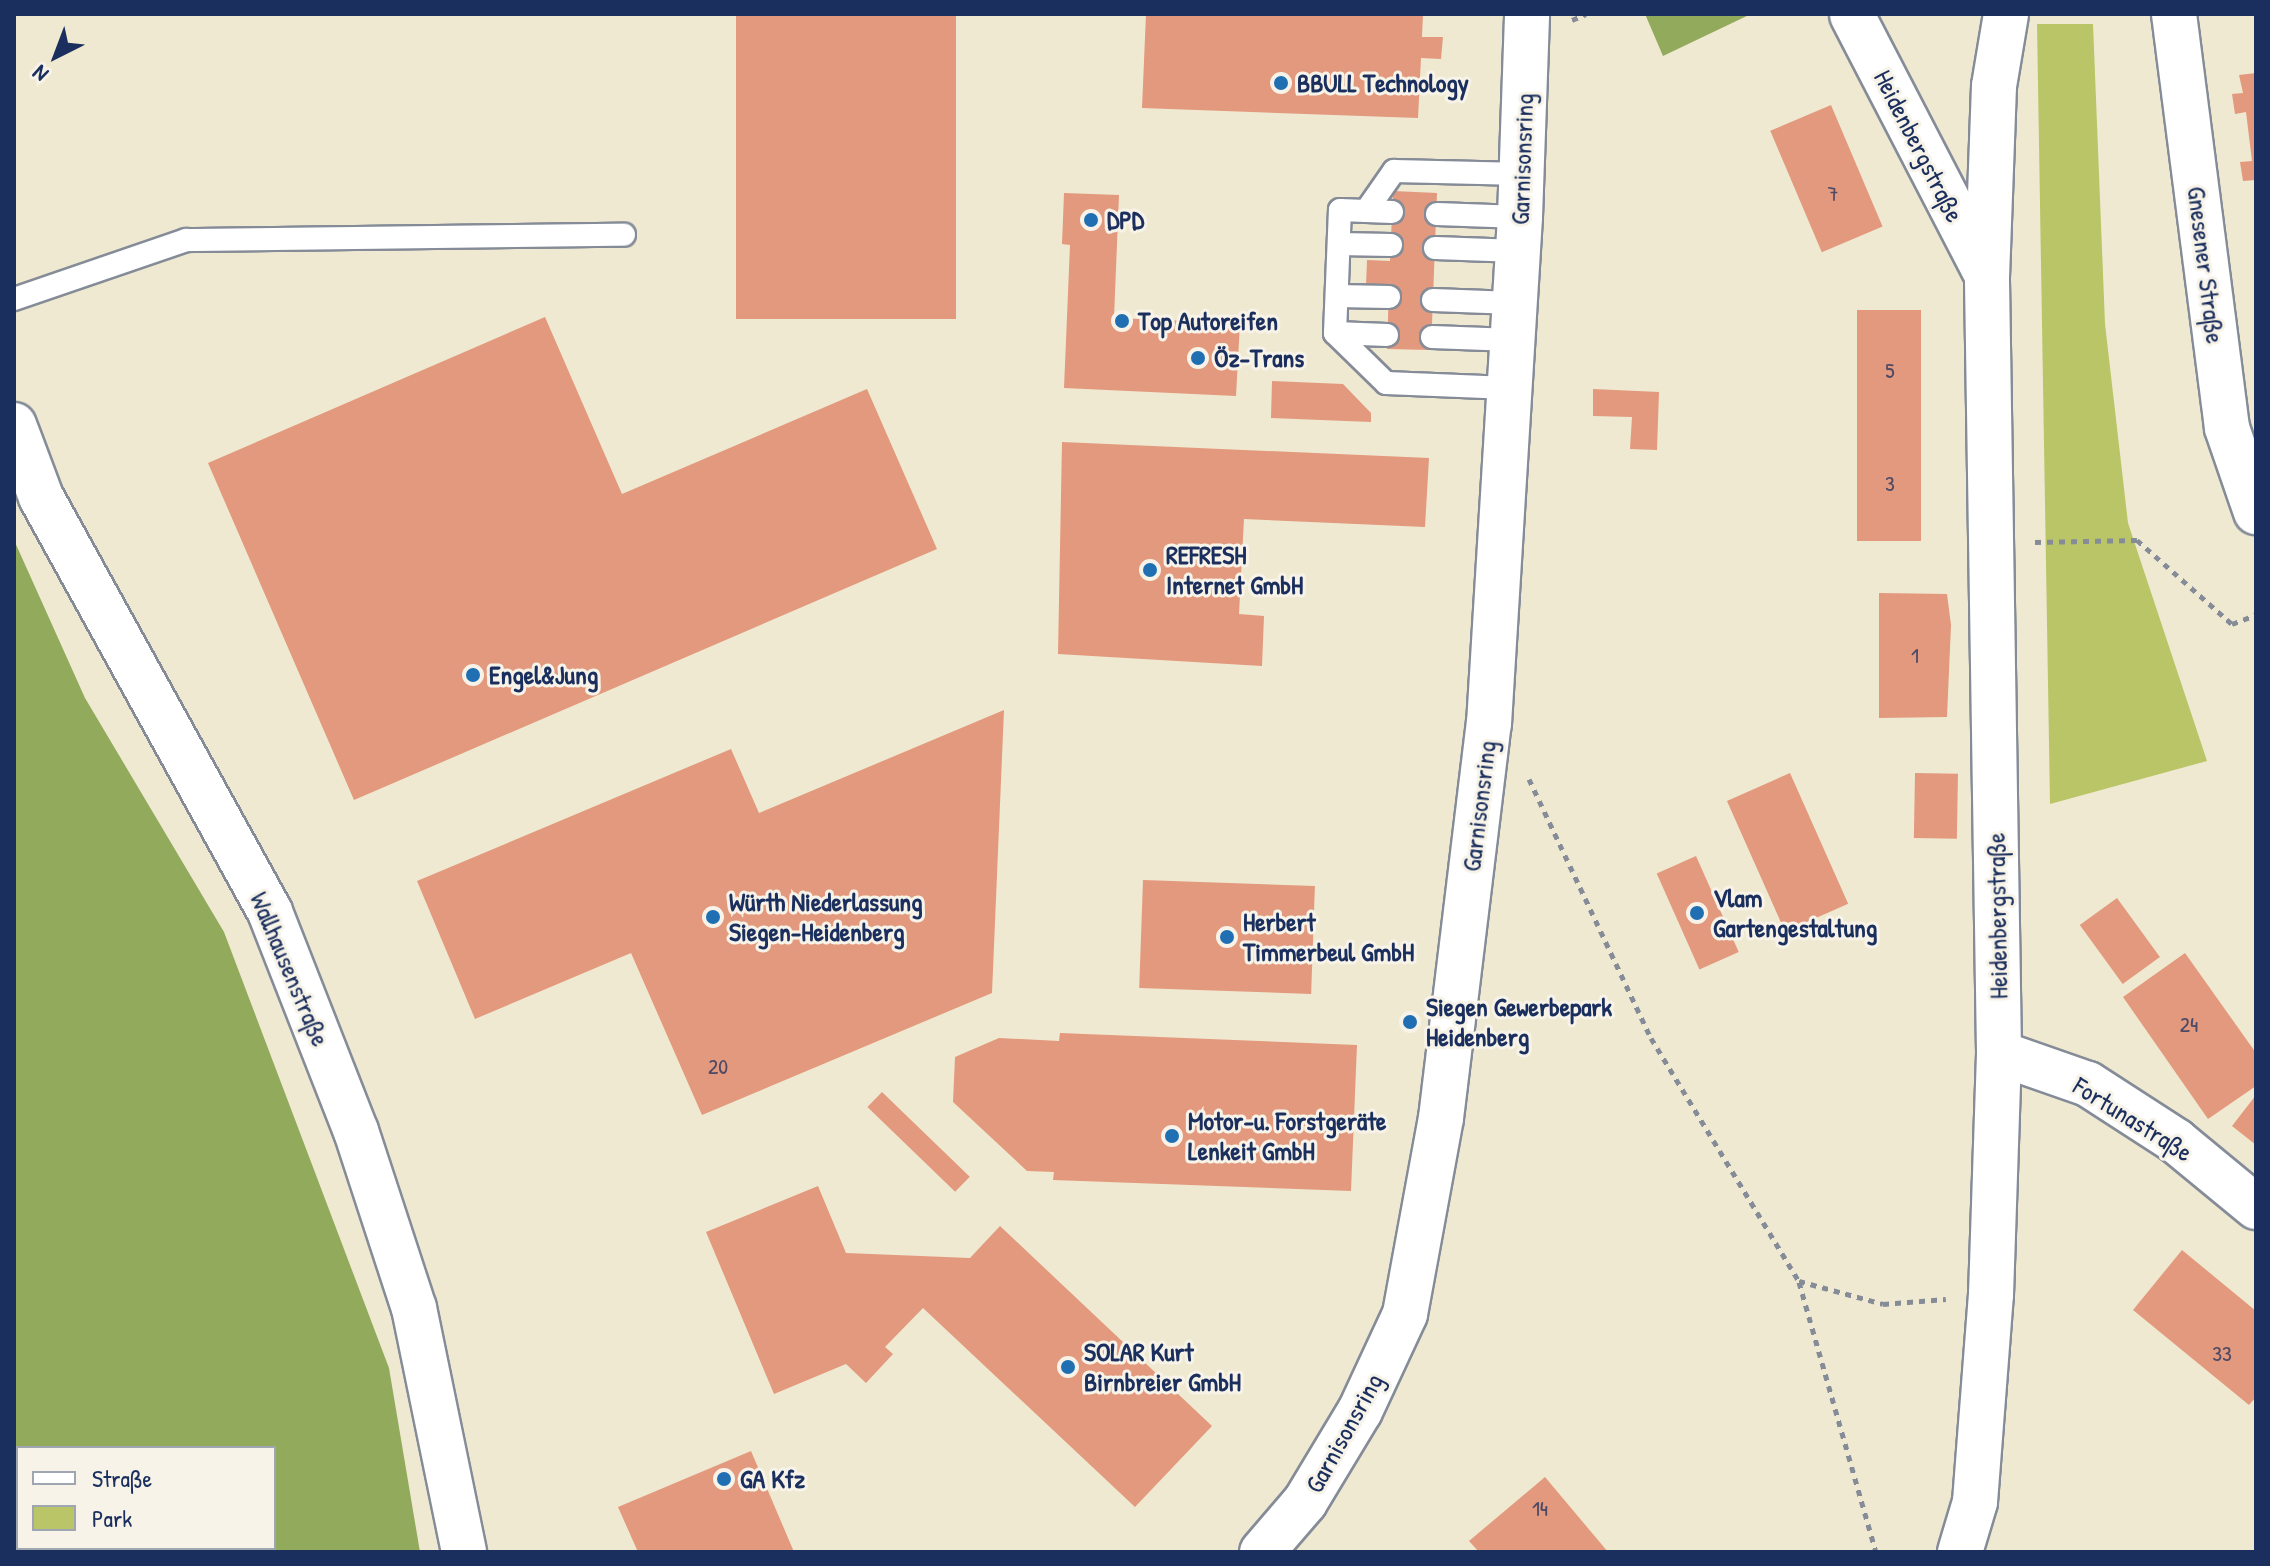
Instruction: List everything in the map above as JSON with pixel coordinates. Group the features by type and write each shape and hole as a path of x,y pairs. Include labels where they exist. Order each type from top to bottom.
{"street":[{"name":"Garnisonsring","path":"1262,1552 1305,1502 1360,1411 1405,1314 1441,1118 1489,724 1523,174 1527,14"},
{"name":"Heidenbergstraße","path":"1960,1552 1975,1502 1991,1295 1999,1053 1994,543 1987,277 1994,86 2006,14"},
{"name":"Gnesener Straße","path":"2174,14 2227,428 2256,512"},
{"name":"Heidenbergstraße","path":"1852,15 1987,277"},
{"name":"Wallhausenstraße","path":"14,425 41,497 270,912 356,1131 414,1308 464,1552"},
{"name":"Fortunastraße","path":"1999,1053 2088,1084 2176,1141 2256,1207"}],"lane":[{"path":"1366,211 1394,171 1523,174"},
{"path":"1392,212 1340,210 1335,333 1386,383 1509,388"},
{"path":"1437,214 1519,234"},
{"path":"1435,248 1519,234"},
{"path":"14,299 186,240 624,235"},
{"path":"1339,244 1391,245"},
{"path":"1337,296 1389,297"},
{"path":"1433,300 1514,322"},
{"path":"1432,337 1514,322"},
{"path":"1335,333 1387,335"}],"path":[{"path":"1994,543 2137,540 2232,624 2256,615"},
{"path":"1489,724 1540,794 1651,1038 1799,1281 1876,1552"},
{"path":"1799,1281 1883,1304 1991,1295"}],"green space":[{"path":"1645,14 1751,14 1663,56"},
{"path":"2037,24 2093,24 2105,324 2128,523 2207,761 2050,804"},
{"path":"14,540 85,698 224,932 389,1368 420,1552 14,1552"}],"building":[{"path":"736,14 956,14 956,319 736,319"},
{"name":"BBULL Technology","path":"1146,14 1423,14 1422,37 1443,37 1441,59 1421,58 1418,118 1142,108"},
{"path":"2256,73 2256,180 2243,181 2240,162 2252,161 2246,112 2235,114 2232,94 2243,93 2239,75"},
{"path":"1831,105 1883,227 1822,252 1770,131"},
{"path":"1393,191 1437,193 1431,350 1387,349 1389,287 1366,286 1367,260 1390,261"},
{"name":"Top Autoreifen","path":"1064,193 1119,195 1114,318 1240,323 1236,396 1064,388 1070,245 1062,244"},
{"path":"1857,310 1921,310 1921,541 1857,541"},
{"name":"Engel&Jung","path":"545,317 622,494 867,389 937,549 354,800 208,463"},
{"path":"1272,381 1343,384 1371,413 1371,422 1271,418"},
{"path":"1593,389 1659,392 1657,450 1630,449 1632,417 1593,416"},
{"name":"REFRESH Internet GmbH","path":"1062,442 1429,458 1425,527 1244,519 1239,614 1264,616 1262,666 1058,654"},
{"path":"1879,593 1947,594 1951,625 1947,717 1879,718"},
{"name":"Würth Niederlassung Siegen-Heidenberg","path":"1004,710 992,993 702,1115 631,953 475,1019 417,881 731,749 759,813"},
{"path":"1790,773 1848,904 1785,932 1727,801"},
{"path":"1915,773 1958,774 1957,839 1914,838"},
{"name":"Vlam Gartengestaltung","path":"1696,856 1739,952 1699,969 1657,873"},
{"name":"Herbert Timmerbeul GmbH","path":"1143,880 1315,886 1311,994 1139,988"},
{"path":"2117,898 2160,957 2123,984 2080,925"},
{"path":"2185,953 2256,1053 2256,1086 2208,1119 2123,997"},
{"name":"Motor-u. Forstgeräte Lenkeit GmbH","path":"1060,1033 1357,1045 1351,1191 1053,1180 1054,1172 1027,1171 953,1102 955,1057 999,1038 1059,1041"},
{"path":"882,1092 970,1177 955,1192 867,1107"},
{"path":"2256,1095 2256,1145 2232,1126"},
{"path":"818,1186 846,1253 970,1258 1000,1226 1212,1426 1135,1507 923,1308 885,1347 893,1354 866,1383 846,1364 774,1394 706,1232"},
{"path":"2182,1250 2256,1311 2256,1397 2249,1405 2133,1310"},
{"name":"GA Kfz","path":"751,1451 794,1552 638,1552 618,1507"},
{"path":"1545,1477 1608,1552 1479,1552 1469,1541"}],"place":[{"name":"BBULL Technology","path":"1281,83"},
{"name":"DPD","path":"1091,220"},
{"name":"Top Autoreifen","path":"1122,321"},
{"name":"Öz-Trans","path":"1198,358"},
{"name":"REFRESH Internet GmbH","path":"1150,570"},
{"name":"Engel&Jung","path":"473,675"},
{"name":"Vlam Gartengestaltung","path":"1697,913"},
{"name":"Würth Niederlassung Siegen-Heidenberg","path":"713,917"},
{"name":"Herbert Timmerbeul GmbH","path":"1227,937"},
{"name":"Siegen Gewerbepark Heidenberg","path":"1410,1022"},
{"name":"Motor-u. Forstgeräte Lenkeit GmbH","path":"1172,1136"},
{"name":"SOLAR Kurt Birnbreier GmbH","path":"1068,1367"},
{"name":"GA Kfz","path":"724,1479"}]}
